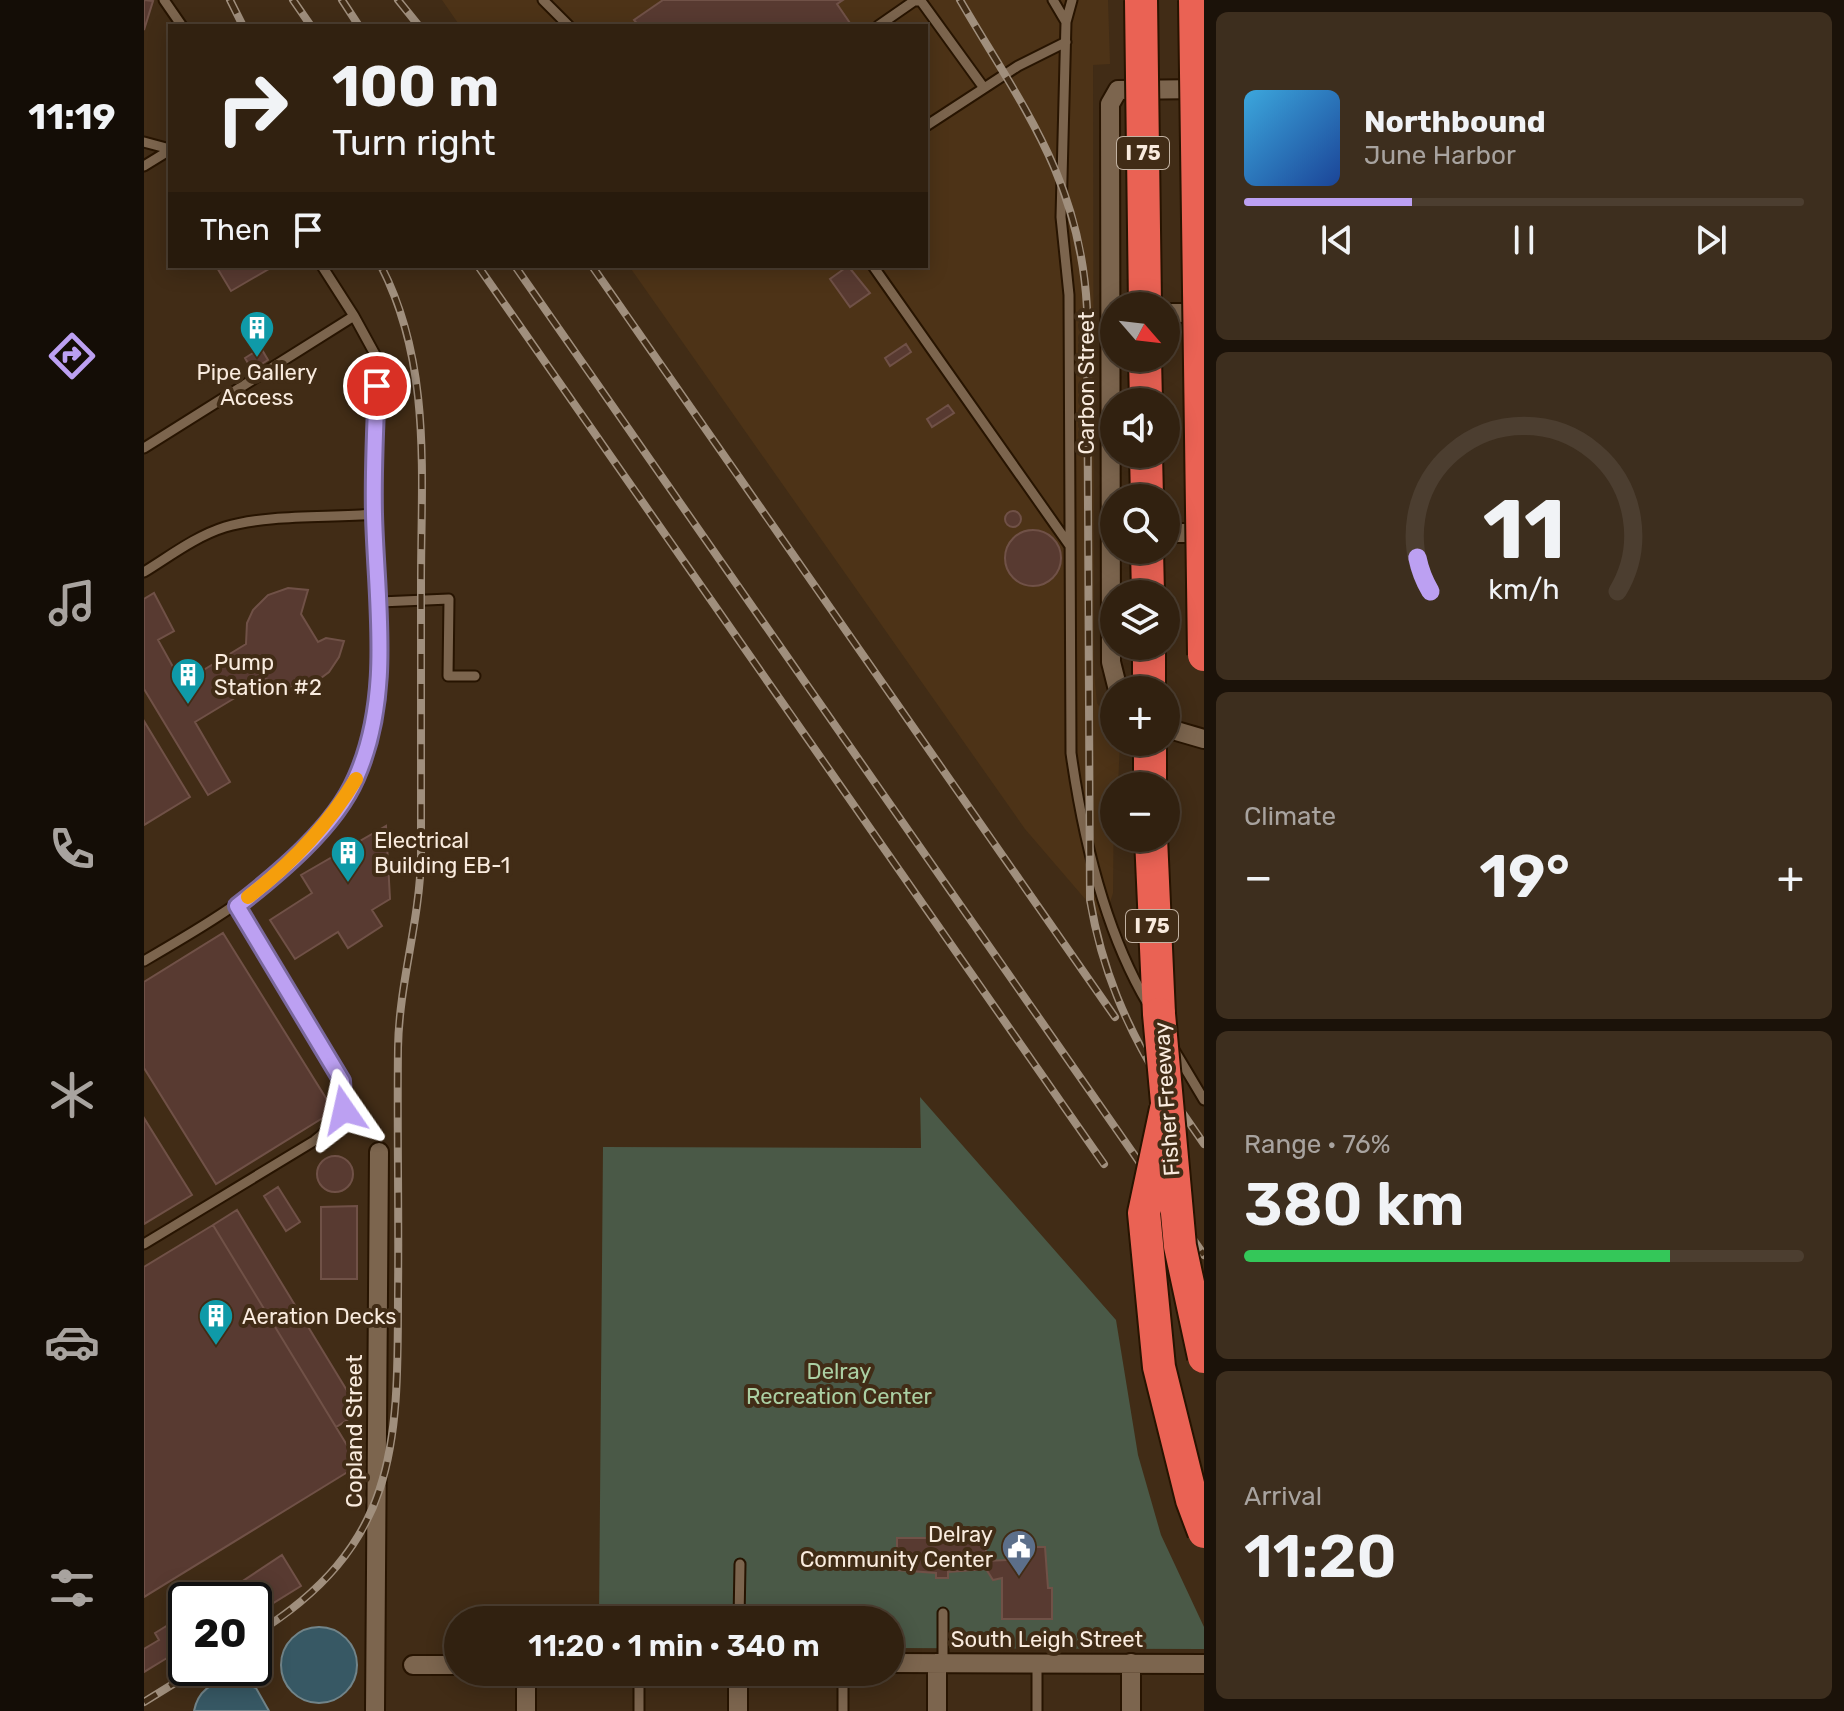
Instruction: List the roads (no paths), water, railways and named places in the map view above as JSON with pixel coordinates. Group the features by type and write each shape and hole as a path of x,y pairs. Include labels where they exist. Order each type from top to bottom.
{"highway":[{"name":"I 75","path":"1141,0 1145,292"},
{"name":"I 75","path":"1195,0 1204,655"},
{"name":"Fisher Freeway","path":"1151,852 1152,914 1166,1109 1180,1246 1204,1357"},
{"path":"1166,1109 1144,1213 1159,1367 1192,1500 1204,1532"}],"street":[{"name":"Carbon Street","path":"1112,292 1110,104 1118,90 1204,89"},
{"path":"1180,313 1204,313"},
{"name":"Carbon Street","path":"1112,372 1112,484"},
{"path":"1180,533 1204,533"},
{"name":"Carbon Street","path":"1112,564 1111,662 1114,676"},
{"path":"1180,732 1204,739"},
{"name":"Copland Street","path":"375,1711 379,1152"},
{"name":"South Leigh Street","path":"904,1663 1204,1664"},
{"path":"937,1711 940,1663"},
{"path":"1131,1663 1131,1711"},
{"path":"413,1665 444,1665"},
{"path":"526,1686 526,1711"},
{"path":"738,1686 738,1711"}],"lane":[{"path":"164,0 181,24"},
{"path":"543,0 567,24"},
{"path":"1053,0 1066,22"},
{"path":"1072,0 1066,22 1061,217 1069,295 1071,753 1078,803 1108,912 1132,977 1204,1100"},
{"path":"881,24 914,1 921,1 984,88"},
{"path":"928,125 984,88 1066,42"},
{"path":"144,142 168,149"},
{"path":"144,166 168,151"},
{"path":"144,961 237,906 280,872 326,822 355,781 371,738 377,699 380,602 374,514 377,358 323,268"},
{"path":"874,268 1070,546"},
{"path":"144,448 354,316"},
{"path":"144,572 191,543 226,527 266,521 374,514"},
{"path":"380,602 449,599 448,676 475,676"},
{"path":"144,1244 314,1141 334,1125 344,1110 342,1081 237,906"},
{"path":"739,1606 740,1564"},
{"path":"940,1663 943,1613"},
{"path":"1037,1663 1037,1711"},
{"path":"639,1686 639,1711"},
{"path":"843,1686 843,1711"}],"water":[{"path":"319,1627 334,1630 346,1638 354,1650 357,1665 354,1680 346,1692 334,1700 319,1703 304,1700 292,1692 284,1680 281,1665 284,1650 292,1638 304,1630"},
{"path":"251,1686 256,1688 269,1711 194,1711 199,1697 208,1688"}],"railway":[{"path":"230,0 242,24"},
{"path":"293,0 310,24"},
{"path":"342,0 358,24"},
{"path":"398,0 417,24"},
{"path":"960,0 1044,145 1073,220 1082,262 1087,308 1090,900 1101,950 1117,997 1163,1086"},
{"path":"272,1622 301,1601 337,1566 362,1529 380,1489 396,1401 399,1024 421,856 422,461 416,381 409,342 382,268"},
{"path":"479,268 1104,1164"},
{"path":"516,268 1204,1255"},
{"path":"593,268 1115,1017"},
{"path":"1157,1076 1204,1144"},
{"path":"144,1702 170,1686"}],"place":[{"name":"Pipe Gallery Access","path":"257,359"},
{"name":"Pump Station #2","path":"188,706"},
{"name":"Electrical Building EB-1","path":"348,884"},
{"name":"Aeration Decks","path":"216,1347"},
{"name":"Delray Community Center","path":"1019,1578"}],"park label":[{"name":"Delray Recreation Center","path":"839,1384"}]}
